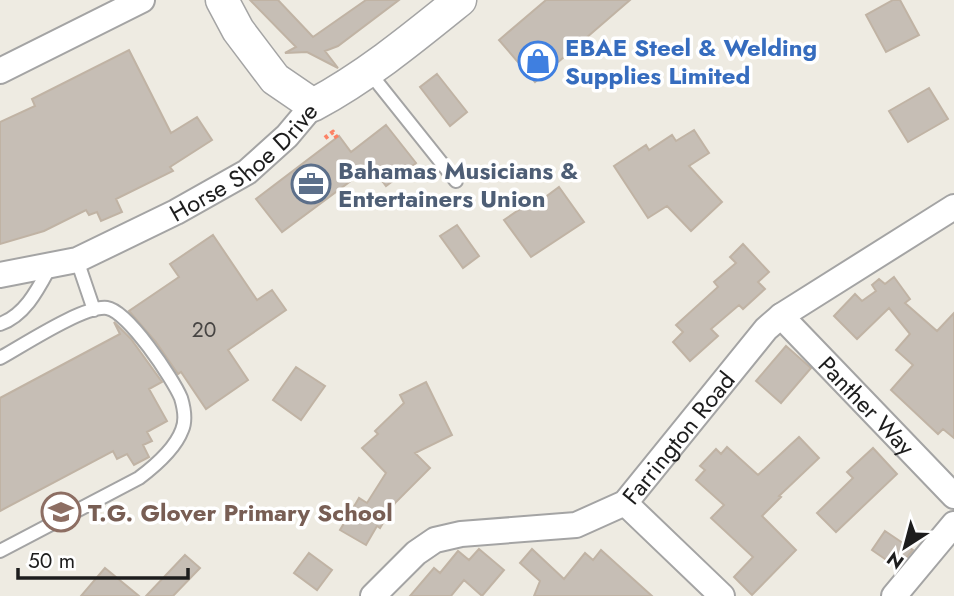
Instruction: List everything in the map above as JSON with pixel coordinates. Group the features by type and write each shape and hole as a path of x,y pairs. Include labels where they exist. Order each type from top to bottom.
{"street":[{"path":"0,71 142,0"},
{"path":"222,0 238,30 275,79 313,105"},
{"name":"Horse Shoe Drive","path":"0,275 77,260 176,212 247,172 287,136 313,105 350,85 460,0"},
{"name":"Farrington Road","path":"373,596 416,553 435,540 461,534 576,525 625,503 766,330 781,316 954,207"},
{"name":"Panther Way","path":"781,316 954,496"},
{"path":"625,503 722,596"},
{"path":"894,596 954,524"}],"lane":[{"path":"368,71 456,181"},
{"path":"77,260 94,310"},
{"path":"0,324 30,302 51,264"},
{"path":"0,358 76,316 108,308 122,315 142,337 180,398 184,414 182,430 156,465 139,478 0,551"}],"path":[{"path":"325,138 332,132 337,138"}],"building":[{"path":"250,0 278,0 313,37 366,0 399,0 338,46 325,51 338,68 307,52 285,53 296,47"},
{"name":"EBAE Steel & Welding Supplies Limited","path":"546,0 630,0 535,82 499,40"},
{"path":"893,0 900,0 919,35 886,52 866,15"},
{"path":"129,50 171,133 197,117 212,140 170,167 173,171 116,199 122,212 101,221 97,212 89,215 86,210 44,231 0,244 0,122 35,106 32,99"},
{"path":"437,74 467,112 450,126 420,87"},
{"path":"929,88 948,119 908,142 889,111"},
{"path":"386,125 416,163 386,186 371,166 282,232 256,199 339,136 351,152"},
{"path":"694,130 709,153 689,166 722,202 691,231 667,206 648,218 614,166 646,145 649,150 672,135 676,141"},
{"path":"559,187 584,222 531,257 504,220 533,200 536,204"},
{"path":"457,225 479,256 463,268 440,236"},
{"path":"213,235 257,300 272,290 286,310 228,350 248,380 206,409 181,372 178,374 156,342 129,311 179,277 170,264"},
{"path":"743,244 769,272 758,282 765,289 743,309 739,305 711,329 718,336 690,361 673,342 683,332 676,325 718,287 714,282 736,263 730,257"},
{"path":"894,277 910,299 905,303 937,331 954,313 954,438 943,429 938,434 891,390 913,365 896,350 910,334 889,308 857,339 834,316 855,294 862,301 876,291 872,285 879,279 885,284"},
{"path":"114,322 131,339 162,382 149,389 167,421 147,432 152,441 143,445 149,457 134,465 127,454 117,459 113,451 0,511 0,398 120,334"},
{"path":"786,346 811,368 781,403 756,381"},
{"path":"296,367 325,386 301,420 273,400"},
{"path":"426,382 452,435 415,453 430,468 395,503 366,545 340,530 359,498 367,503 386,473 362,448 378,434 375,431 404,403 400,395"},
{"path":"799,437 819,458 762,516 796,550 752,595 734,577 753,557 711,518 724,505 696,480 705,470 700,466 716,449 721,454 727,447 758,475"},
{"path":"873,448 897,474 836,532 817,513 853,478 847,472"},
{"path":"885,531 913,550 898,568 872,550"},
{"path":"479,549 504,570 482,596 464,580 451,596 410,596 434,568 440,573 458,551 469,560"},
{"path":"532,549 564,579 585,553 593,560 601,550 652,596 534,596 540,581 520,563"},
{"path":"309,553 332,570 317,590 294,573"},
{"path":"185,555 200,568 173,596 146,596"},
{"path":"105,568 139,596 81,596"}],"place":[{"name":"EBAE Steel & Welding Supplies Limited","path":"538,61"},
{"name":"Bahamas Musicians & Entertainers Union","path":"311,184"},
{"name":"T.G. Glover Primary School","path":"61,512"}]}
